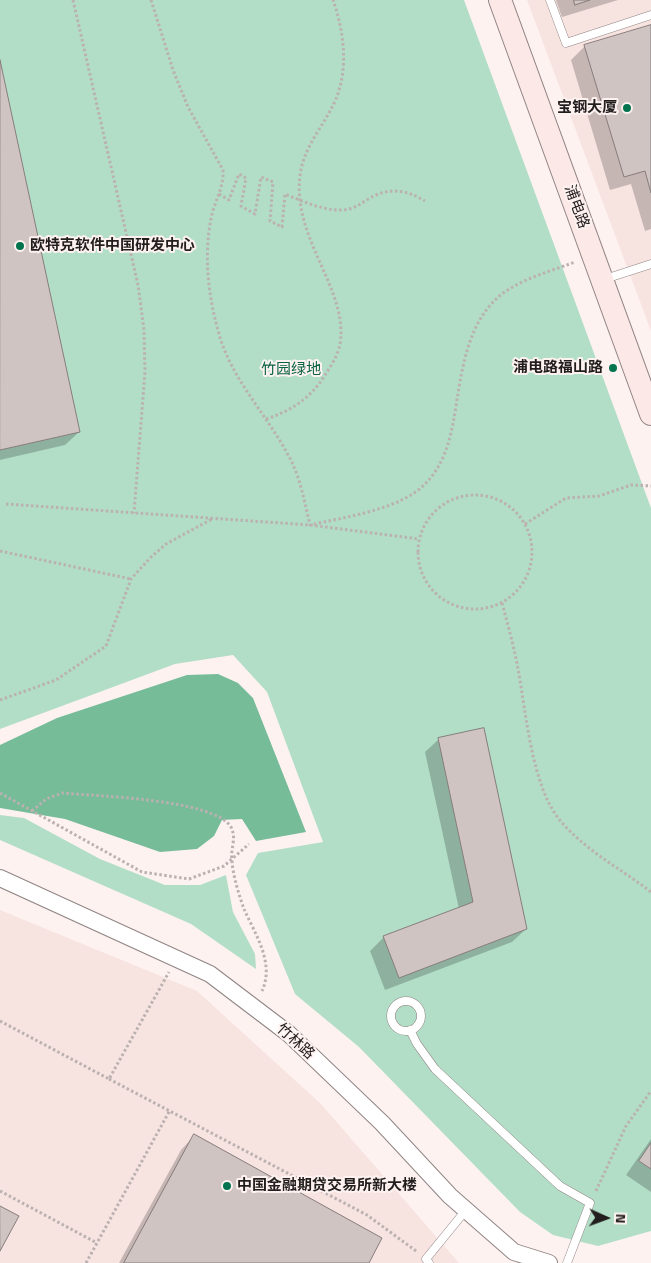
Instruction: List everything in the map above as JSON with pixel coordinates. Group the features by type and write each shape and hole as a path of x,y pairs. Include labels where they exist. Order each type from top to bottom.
{"street":[{"name":"浦电路","path":"500,0 651,414"},
{"name":"竹林路","path":"0,878 210,974 289,1034 382,1123 450,1196 514,1252 549,1263"}],"lane":[{"path":"550,0 566,42 651,15"},
{"path":"603,280 651,264"},
{"path":"410,1030 417,1044 435,1069 560,1186 590,1203 567,1263"},
{"path":"428,1261 466,1210"}],"path":[{"path":"73,0 138,284 144,330 145,372 134,513"},
{"path":"151,0 180,89 223,170 223,181 212,214 207,260 214,315 228,357 296,470 310,525"},
{"path":"266,419 293,408 305,400 320,385 340,345 339,313 335,298 308,238 300,200 300,176 304,160 335,100 341,81 344,60 342,32 334,0"},
{"path":"219,194 229,200 238,174 246,178 241,206 255,214 261,177 273,182 270,221 282,227 285,194 334,209 348,209 372,197 394,191 413,194 425,201"},
{"path":"310,525 376,509 405,498 426,484 440,466 451,435 470,342 479,320 493,302 511,288 594,255"},
{"path":"525,524 566,498 599,496 631,485 651,486"},
{"path":"473,494 492,497 508,505 525,524 532,546 531,566 522,585 502,603 472,610 453,605 438,595 425,580 418,560 419,539 427,521 440,506 454,498 473,494"},
{"path":"6,504 310,525 419,539"},
{"path":"0,700 56,680 106,646 131,578 166,544 212,518"},
{"path":"0,551 131,578"},
{"path":"502,603 513,641 531,740 546,797 558,818 578,839 651,892"},
{"path":"32,811 46,799 62,792 176,803 219,817 230,827 234,843 231,859 243,906 266,959 266,982 254,1007"},
{"path":"0,793 142,872 189,878 224,866 249,844"},
{"path":"110,1079 176,959"},
{"path":"0,1021 367,1215 428,1261"},
{"path":"590,1203 626,1126 651,1091"},
{"path":"86,1263 170,1110"},
{"path":"0,1191 96,1243"}],"shaded area":[{"path":"527,0 651,0 651,331"},
{"path":"218,674 238,683 253,698 306,832 256,841 242,819 222,820 214,836 197,849 160,852 65,819 0,808 0,745 57,718 187,675"},
{"path":"0,910 197,991 321,1104 459,1263 0,1263"}],"green space":[{"name":"竹园绿地","path":"0,0 464,0 651,508 651,1231 598,1246 553,1235 520,1212 359,1047 295,994 246,875 258,853 323,842 267,692 233,655 175,664 0,729"},
{"path":"0,815 24,818 100,859 165,885 200,885 226,875 233,912 255,954 256,969 191,924 0,840"}],"building":[{"path":"574,0 590,0 575,5"},
{"name":"宝钢大厦","path":"651,25 651,193 645,171 624,177 584,45"},
{"name":"欧特克软件中国研发中心","path":"0,60 80,432 0,450"},
{"path":"484,728 527,929 399,978 383,936 473,902 438,738"},
{"name":"中国金融期贷交易所新大楼","path":"194,1134 382,1238 369,1263 124,1263"},
{"path":"651,1143 651,1169 639,1161"},
{"path":"0,1206 19,1216 0,1251"}],"place":[{"name":"宝钢大厦","path":"627,108"},
{"name":"欧特克软件中国研发中心","path":"20,246"},
{"name":"浦电路福山路","path":"613,368"},
{"name":"中国金融期贷交易所新大楼","path":"227,1186"}]}
